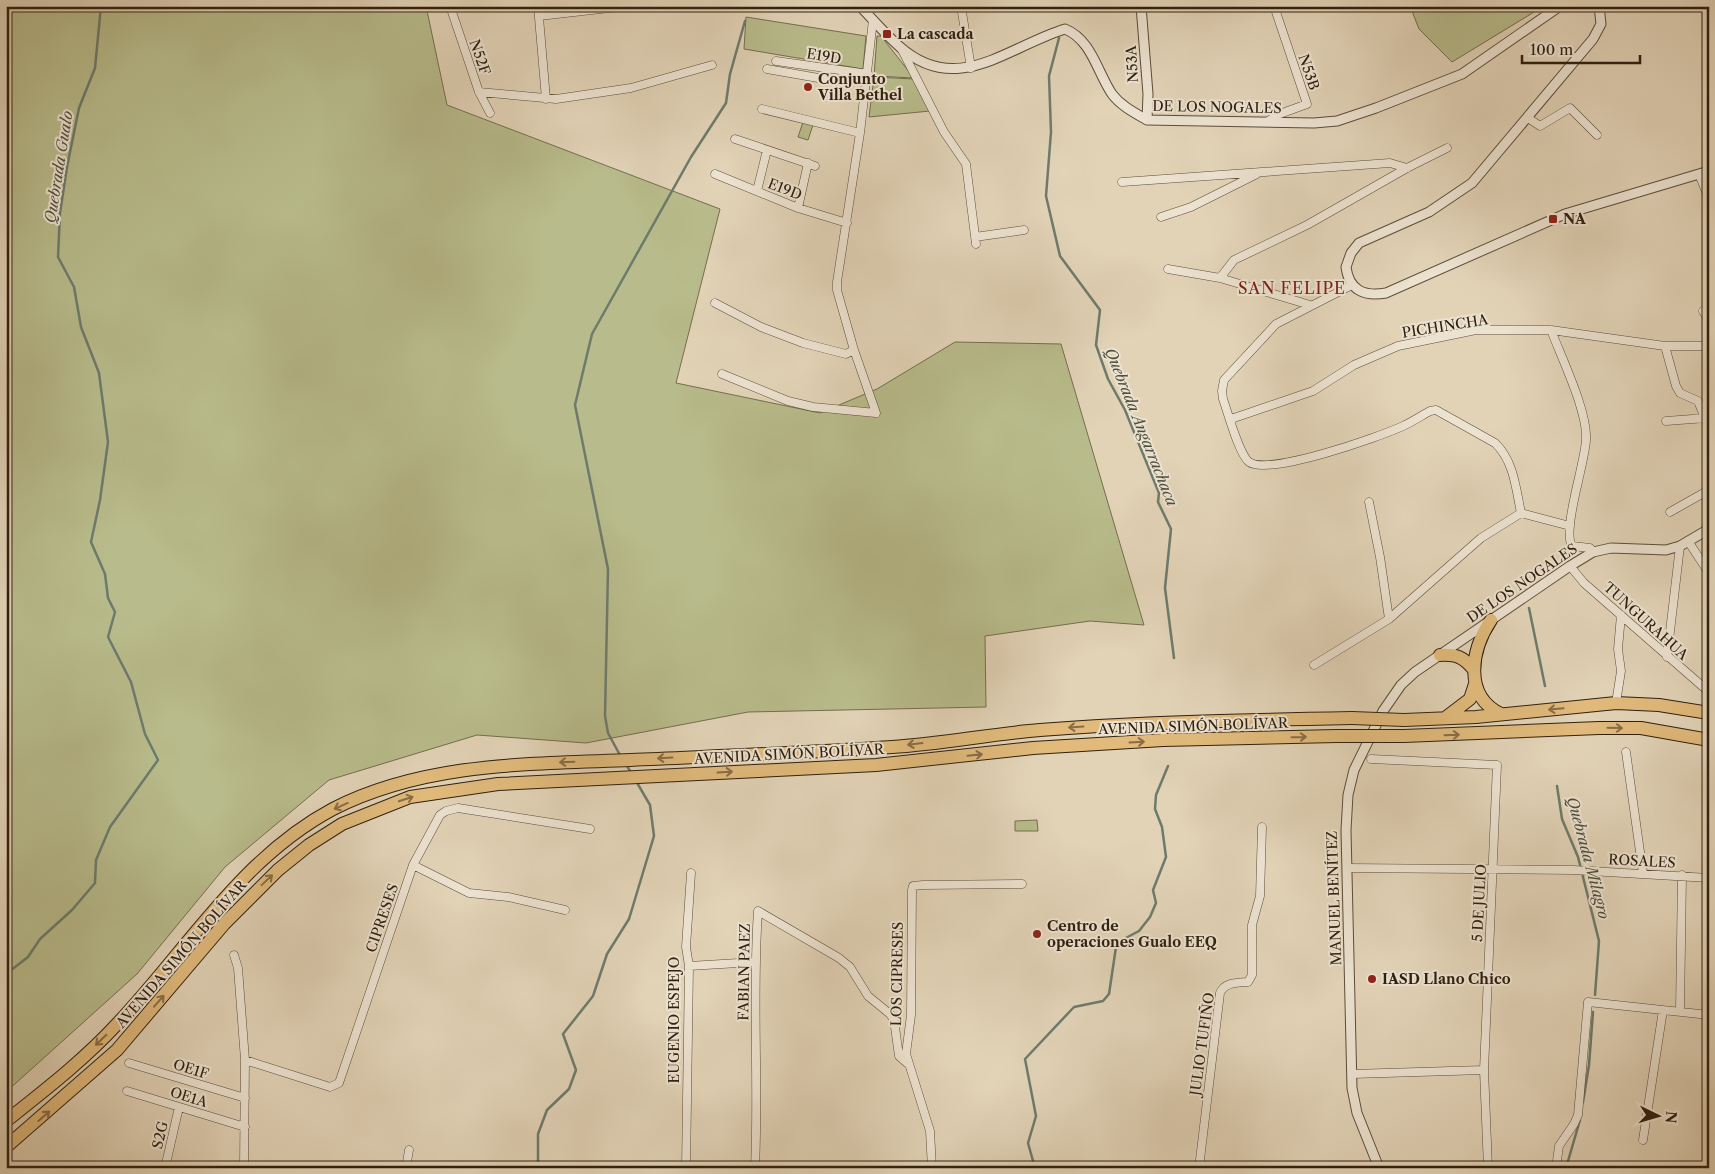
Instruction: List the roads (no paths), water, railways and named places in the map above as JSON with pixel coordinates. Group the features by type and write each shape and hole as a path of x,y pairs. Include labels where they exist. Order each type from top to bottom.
{"highway":[{"path":"1491,620 1478,644 1474,670 1475,684 1484,703 1501,714"},
{"path":"1440,655 1452,654 1460,656 1474,670"},
{"path":"1444,718 1470,699 1475,684"},
{"name":"AVENIDA SIMÓN BOLÍVAR","path":"6,1121 72,1068 118,1023 205,919 250,871 292,836 331,810 374,791 420,778 505,765 896,747 1034,730 1164,721 1352,718 1404,720 1501,714 1616,703 1660,705 1709,713"},
{"name":"AVENIDA SIMÓN BOLÍVAR","path":"6,1147 117,1050 224,924 264,883 309,845 342,824 377,809 421,795 498,784 876,765 1033,748 1163,740 1404,736 1616,728 1641,728 1709,740"}],"street":[{"name":"N52F","path":"450,6 479,92 490,113"},
{"path":"538,6 546,99"},
{"path":"539,16 627,6"},
{"name":"DE LOS NOGALES","path":"860,6 901,48 931,66 951,70 971,68 1065,29 1076,33 1085,44 1113,95 1127,109 1147,120 1325,123 1376,108 1462,74 1560,6"},
{"path":"961,6 971,68"},
{"name":"N53A","path":"1141,6 1147,84 1147,120"},
{"name":"N53B","path":"1268,122 1277,115 1306,105 1274,6"},
{"path":"1704,6 1709,11"},
{"path":"1600,7 1601,24 1593,39 1481,173 1461,191 1429,212 1356,246 1346,267 1352,285 1365,294 1386,293 1565,214 1709,171"},
{"path":"722,374 788,401 813,407 876,412 854,350 837,290 868,74 873,20"},
{"path":"901,48 944,132 966,164 976,240 1024,230"},
{"name":"E19D","path":"776,61 868,74"},
{"path":"479,92 546,99 631,88 712,65"},
{"path":"767,68 841,82 844,72"},
{"path":"762,108 860,133"},
{"path":"1528,118 1540,126 1570,108 1597,135"},
{"path":"735,139 812,165 798,208"},
{"path":"1220,278 1234,260 1307,226 1407,168 1446,148"},
{"path":"757,191 767,150"},
{"path":"1122,182 1390,163 1407,168"},
{"path":"1161,217 1191,207 1262,172"},
{"name":"E19D","path":"715,174 798,208 847,223"},
{"path":"1699,174 1709,199"},
{"path":"1168,269 1220,278 1310,305"},
{"path":"1352,285 1284,319 1269,330 1224,380 1222,391 1244,457 1254,465 1268,467 1302,461 1403,426 1430,411 1440,411 1502,449 1512,472 1521,513"},
{"path":"715,303 761,327 803,343 846,354 854,350"},
{"path":"1703,311 1709,321"},
{"name":"PICHINCHA","path":"1231,419 1313,391 1354,365 1398,346 1476,330 1551,330 1665,346 1709,346"},
{"path":"1551,330 1586,430 1585,451 1570,526 1572,546 1588,547 1593,552"},
{"path":"1665,346 1676,386 1680,392 1698,401 1709,428"},
{"path":"1666,421 1706,418"},
{"path":"1670,512 1709,490"},
{"path":"1369,502 1380,557 1389,619"},
{"path":"1314,665 1389,619 1481,538 1521,513 1570,526"},
{"name":"DE LOS NOGALES","path":"1440,655 1593,552 1611,548 1661,551 1684,543 1709,529"},
{"path":"1684,543 1709,573"},
{"path":"1667,657 1684,543"},
{"name":"TUNGURAHUA","path":"1570,566 1584,583 1709,692"},
{"path":"1616,703 1621,670 1618,648 1621,615"},
{"name":"MANUEL BENÍTEZ","path":"1379,1168 1357,1113 1352,1074 1346,812 1350,782 1354,770 1390,699 1414,672 1440,655"},
{"path":"1626,752 1642,873"},
{"name":"5 DE JULIO","path":"1371,759 1497,765 1484,1070 1488,1168"},
{"name":"CIPRESES","path":"245,1060 330,1087 339,1082 413,865 440,815 452,809 590,829"},
{"name":"JULIO TUFIÑO","path":"1199,1168 1220,993 1222,988 1227,985 1248,982 1252,975 1252,925 1260,896 1262,827"},
{"path":"413,865 469,893 508,897 565,910"},
{"name":"ROSALES","path":"1348,868 1573,870 1709,878"},
{"name":"EUGENIO ESPEJO","path":"686,1168 689,966 686,947 690,873"},
{"path":"1680,1011 1682,876"},
{"name":"LOS CIPRESES","path":"932,1168 930,1131 907,1063 911,995 910,902 914,886 1022,884"},
{"name":"FABIAN PAEZ","path":"755,1168 758,1113 754,962 758,911 839,958 850,967 868,996 890,1014 894,1020 899,1056 907,1063"},
{"path":"234,955 238,968 245,1060 244,1168"},
{"path":"689,966 754,962"},
{"path":"1556,1168 1559,1146 1578,1115 1588,1002 1709,1015"},
{"path":"1643,1140 1663,1010"},
{"name":"OE1F","path":"129,1063 245,1098"},
{"path":"1352,1074 1484,1070"},
{"name":"OE1A","path":"127,1091 245,1127"},
{"name":"S2G","path":"165,1168 179,1107"},
{"path":"406,1168 409,1150"}],"waterway":[{"name":"Quebrada Gualo","path":"6,974 28,957 40,939 72,910 95,883 96,860 110,827 158,760 145,734 131,682 108,637 115,612 108,598 105,574 91,542 100,500 108,442 99,373 81,327 74,287 58,257 60,213 67,167 79,108 95,68 101,6"},
{"path":"621,757 608,733 605,716 608,569 575,405 592,334 691,157 726,103 730,74 745,21"},
{"name":"Quebrada Angarrachaca","path":"1059,38 1049,76 1051,132 1046,196 1060,256 1100,310 1096,345 1108,379 1125,410 1159,493 1158,502 1171,529 1165,588 1174,658"},
{"name":"Quebrada Milagro","path":"1529,608 1545,686"},
{"path":"625,763 632,774"},
{"name":"Quebrada Angarrachaca","path":"1035,1168 1028,1143 1036,1116 1025,1059 1074,1007 1103,1001 1109,994 1116,947 1122,940 1139,931 1150,917 1156,903 1153,890 1166,857 1162,827 1155,809 1156,795 1168,766"},
{"path":"538,1168 538,1134 547,1110 569,1089 576,1070 563,1034 593,996 607,954 629,919 654,836 650,805 636,781"},
{"name":"Quebrada Milagro","path":"1557,786 1562,819 1578,857 1599,941 1595,995"},
{"name":"Quebrada Milagro","path":"1583,1102 1589,1065 1593,1012"},
{"name":"Quebrada Milagro","path":"1566,1168 1580,1120"}],"place":[{"name":"La cascada","path":"887,34"},
{"name":"Conjunto Villa Bethel","path":"808,87"},
{"name":"NA","path":"1553,219"},
{"name":"Centro de operaciones Gualo EEQ","path":"1037,934"},
{"name":"IASD Llano Chico","path":"1372,979"}],"district":[{"name":"SAN FELIPE","path":"1292,288"}]}
